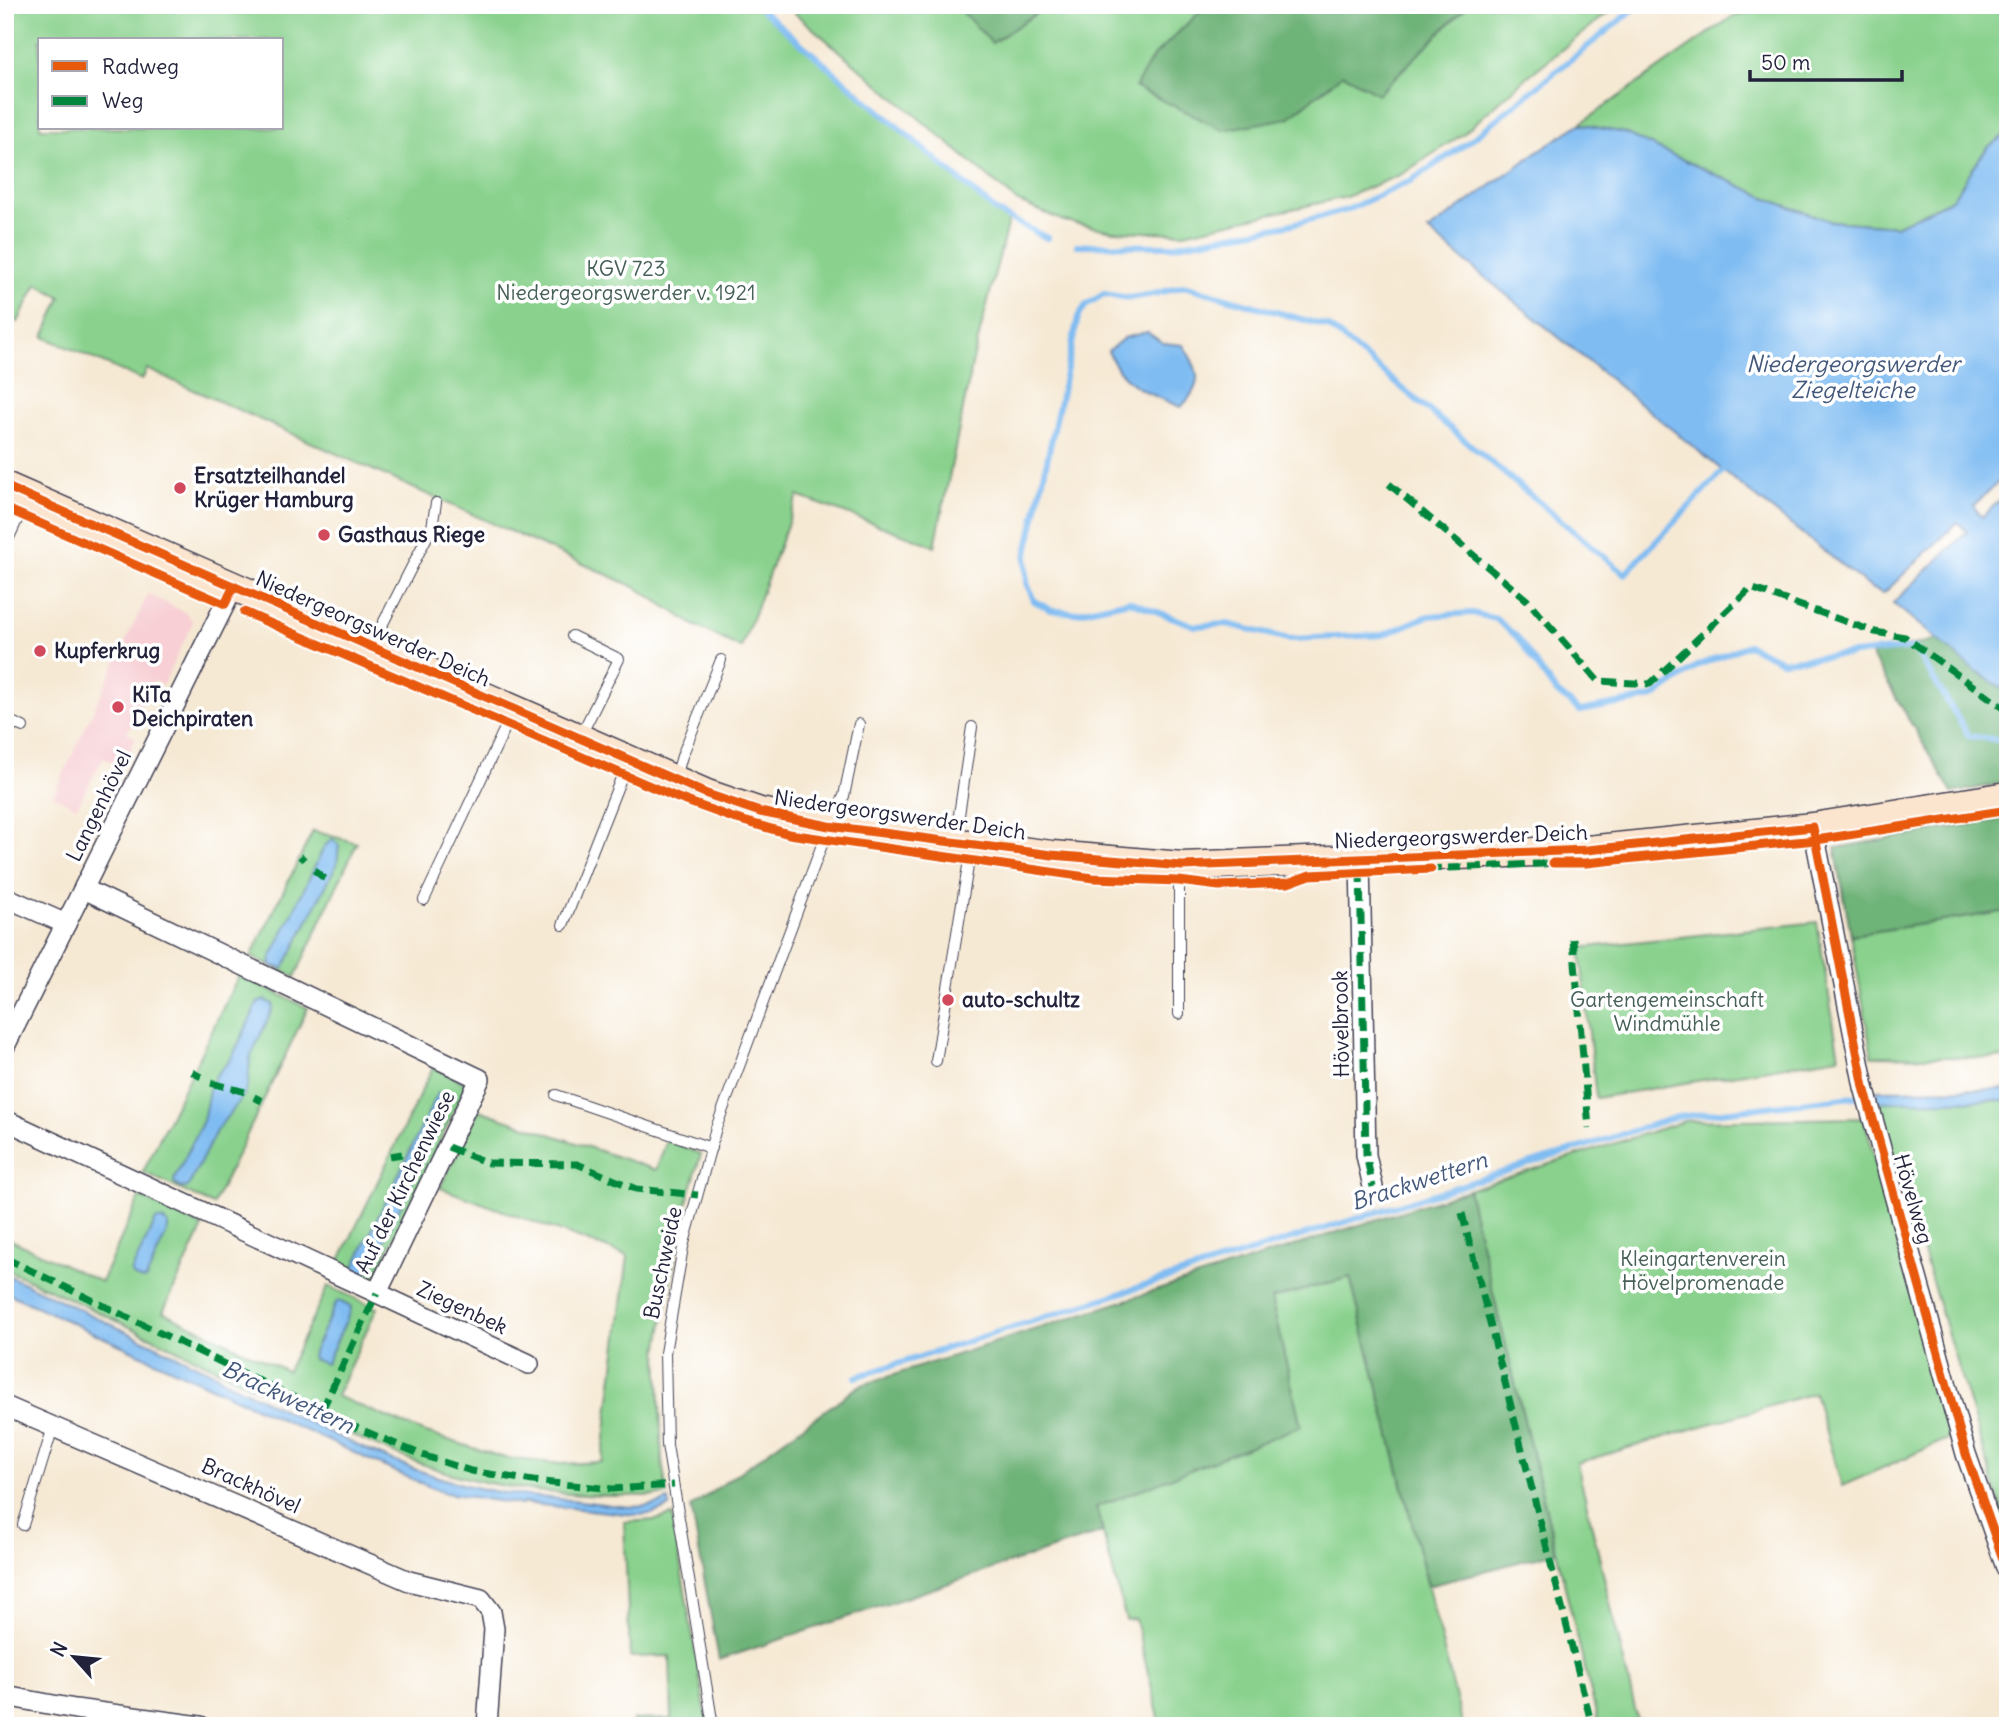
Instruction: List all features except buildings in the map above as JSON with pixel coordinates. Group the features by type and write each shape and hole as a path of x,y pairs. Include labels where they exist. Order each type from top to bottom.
{"street":[{"name":"Niedergeorgswerder Deich","path":"17,491 707,794 760,812 829,827 1118,862 1179,865 1587,850 1813,827 2008,796"},
{"name":"Langenhövel","path":"5,1046 234,586"},
{"name":"Hövelweg","path":"1813,827 1864,1087 1966,1454 2008,1573"},
{"name":"Hövelbrook","path":"1360,860 1366,1155 1373,1187"},
{"name":"Auf der Kirchenwiese","path":"5,1120 377,1293 480,1079 83,889"},
{"path":"5,897 66,924"},
{"name":"Ziegenbek","path":"377,1293 528,1364"},
{"name":"Brackhövel","path":"5,1406 409,1581 481,1599 491,1612 494,1629 487,1726"},
{"path":"5,1696 75,1709 200,1726"}],"lane":[{"path":"5,546 17,491"},
{"path":"372,647 432,527 436,503"},
{"path":"572,636 619,659 578,739"},
{"path":"675,780 721,660"},
{"path":"424,900 514,710"},
{"path":"5,719 23,727"},
{"name":"Buschweide","path":"713,1726 667,1445 665,1353 683,1247 711,1148 829,827 844,796 859,724"},
{"path":"936,1061 963,843 972,727"},
{"path":"564,925 628,760"},
{"path":"1179,865 1180,1014"},
{"path":"556,1094 711,1148"},
{"path":"23,1525 53,1427"}],"shaded area":[{"name":"KiTa Deichpiraten","path":"148,594 186,613 193,622 163,685 154,681 127,733 136,738 122,767 103,758 77,807 53,796"}],"green space":[{"name":"KGV 723 Niedergeorgswerder v. 1921","path":"5,5 756,5 997,212 1009,218 973,360 935,546 798,496 741,648 692,624 637,588 147,369 142,380 44,337 61,297 37,284 18,322 5,319"},
{"path":"785,5 956,5 992,43 1049,5 1207,5 1153,57 1288,118 1343,74 1378,94 1468,5 1618,5 1527,77 1463,134 1402,174 1346,197 1184,233 1113,231 1064,221 1018,202"},
{"path":"956,5 1049,5 992,43"},
{"path":"1207,5 1468,5 1378,94 1343,74 1288,118 1223,130 1135,87 1153,57"},
{"path":"1777,5 2008,5 2008,133 1987,148 1952,199 1896,226 1830,221 1776,202 1624,133 1580,124 1732,17"},
{"path":"1938,639 1974,670 2008,692 2008,782 1952,793 1871,655"},
{"path":"2008,818 2008,911 1851,935 1835,848"},
{"path":"313,831 357,843 295,977 251,957"},
{"path":"2008,911 2008,1058 1872,1056 1851,935"},
{"name":"Gartengemeinschaft Windmühle","path":"1817,922 1839,1057 1596,1098 1580,948"},
{"path":"239,975 308,1008 213,1205 143,1172"},
{"path":"433,1067 467,1084 374,1280 338,1264"},
{"path":"2008,1100 2008,1531 1877,1102"},
{"path":"479,1110 656,1170 667,1140 701,1154 682,1219 658,1351 662,1460 667,1495 586,1495 532,1490 478,1481 426,1466 351,1435 5,1269 5,1237 101,1282 140,1197 203,1227 163,1312 287,1371 328,1286 377,1308 336,1396 423,1432 505,1458 562,1464 602,1462 628,1256 440,1188"},
{"name":"Kleingartenverein Hövelpromenade","path":"1864,1118 1950,1438 1842,1486 1814,1393 1577,1463 1639,1726 1599,1726 1468,1190 1685,1121"},
{"path":"1468,1190 1556,1552 1428,1586 1350,1277 1271,1299 1301,1426 1096,1507 1103,1532 719,1660 691,1507 859,1386"},
{"path":"1350,1277 1463,1726 1161,1726 1135,1619 1126,1620 1096,1507 1301,1426 1271,1299"},
{"path":"672,1515 708,1726 633,1726 633,1720 672,1719 670,1656 630,1657 624,1522 656,1520"}],"water":[{"name":"Niedergeorgswerder Ziegelteiche","path":"1580,124 1624,133 1776,202 1830,221 1896,226 1952,199 1987,148 2008,133 2008,473 1973,506 1982,517 2008,492 2008,692 1974,670 1893,603 1967,532 1958,522 1884,593 1871,588 1428,231"},
{"path":"1147,332 1163,343 1183,345 1193,362 1196,384 1189,399 1181,407 1147,393 1129,381 1108,351 1124,338"},
{"path":"332,839 339,845 337,864 284,968 275,967 270,964 272,956 324,847"},
{"path":"264,1000 273,1004 273,1008 250,1058 248,1084 244,1095 216,1131 188,1187 182,1188 175,1184 174,1180 203,1121 210,1086 230,1060 258,1002"},
{"path":"2008,1089 2008,1100 1877,1102 1876,1090"},
{"path":"438,1093 447,1099 448,1104 372,1267 368,1272 353,1269"},
{"path":"156,1220 168,1224 168,1230 146,1279 142,1280 134,1277 131,1272"},
{"path":"5,1274 216,1374 225,1381 345,1440 438,1477 497,1492 636,1507 669,1500 670,1507 651,1514 636,1515 522,1505 446,1493 5,1292"},
{"path":"339,1301 351,1307 350,1312 326,1364 312,1359 313,1352"}],"waterway":[{"path":"756,5 997,212 1047,238"},
{"path":"1077,245 1171,246 1288,225 1347,210 1412,180 1467,143 1639,5"},
{"path":"1723,471 1625,574 1329,327 1184,286 1129,298 1104,294 1086,305 1078,317 1026,558 1027,583 1034,601 1051,610 1074,613 1129,601 1195,626 1227,624 1289,639 1383,635 1428,616 1472,613 1496,619 1517,637 1555,691 1580,711 1654,697 1699,665 1748,645 1782,661 1914,648 1969,736 2008,741"},
{"name":"Brackwettern","path":"856,1377 1677,1117 1862,1096"}],"marked path":[{"path":"1389,484 1527,600 1598,681 1650,684 1751,588 1875,632 1905,637 2008,711"},
{"path":"300,856 304,860"},
{"path":"1427,869 1560,863"},
{"path":"1360,869 1366,1155 1373,1187"},
{"path":"314,870 328,881"},
{"path":"1573,939 1589,1128"},
{"path":"192,1072 201,1077"},
{"path":"211,1083 245,1092"},
{"path":"254,1097 262,1101"},
{"path":"448,1147 488,1163 577,1164 636,1189 698,1195"},
{"path":"390,1156 402,1154"},
{"path":"1462,1213 1592,1726"},
{"path":"5,1258 355,1427 422,1455 471,1471 533,1481 612,1489 674,1485"},
{"path":"322,1410 377,1293"}],"cycle path":[{"path":"5,486 707,794 760,812 829,826 1052,855 1182,866 1587,850 1813,827 1864,1087 1966,1454 2008,1573"},
{"path":"5,508 225,604 234,586"},
{"path":"244,612 678,798 789,834 1093,878 1179,881 1219,886 1288,883 1310,875 1431,869"},
{"path":"1553,863 1586,863 1816,840 2008,810"}],"place":[{"name":"Ersatzteilhandel Krüger Hamburg","path":"180,488"},
{"name":"Gasthaus Riege","path":"324,535"},
{"name":"Kupferkrug","path":"40,651"},
{"name":"KiTa Deichpiraten","path":"118,707"},
{"name":"auto-schultz","path":"948,1000"}]}
